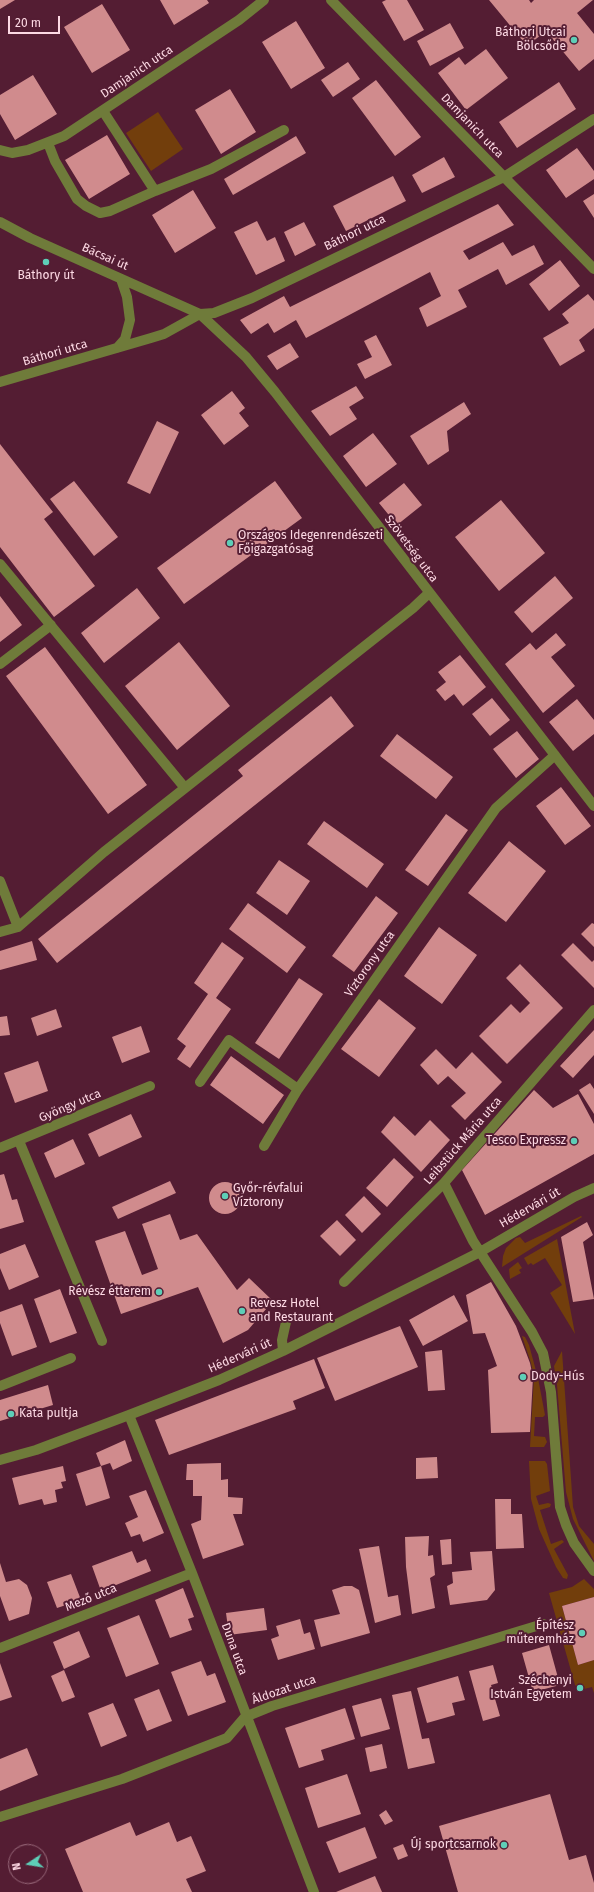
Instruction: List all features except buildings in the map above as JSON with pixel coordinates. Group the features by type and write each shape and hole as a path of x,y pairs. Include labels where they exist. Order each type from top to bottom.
{"street":[{"name":"Damjanich utca","path":"0,150 12,153 28,150 64,136 238,20 264,0"},
{"name":"Damjanich utca","path":"331,0 594,269"},
{"path":"103,111 155,191"},
{"name":"Báthori utca","path":"0,382 164,334 200,314 214,313 252,298 504,177 594,119"},
{"path":"48,143 77,199 86,206 100,213 110,211 211,169 284,130"},
{"name":"Bácsai út","path":"0,222 121,279 200,314"},
{"path":"117,348 125,339 130,320 127,297 121,279"},
{"name":"Szövetség utca","path":"200,314 246,357 275,392 428,593 594,806"},
{"path":"0,564 185,788"},
{"path":"0,932 18,927 104,852 413,608 428,593"},
{"path":"0,664 51,625"},
{"name":"Víztorony utca","path":"264,1146 298,1089 496,808 555,755"},
{"path":"0,881 18,927"},
{"name":"Leibstück Mária utca","path":"344,1282 444,1184 594,1010"},
{"path":"200,1082 229,1040 298,1089"},
{"name":"Gyöngy utca","path":"0,1148 150,1086"},
{"path":"19,1141 102,1341"},
{"path":"444,1184 480,1252 532,1332 543,1353 551,1392 560,1507 574,1543 594,1571"},
{"name":"Hédervári út","path":"0,1460 36,1450 129,1415 219,1380 283,1351 480,1252 574,1197 594,1188"},
{"path":"283,1351 282,1340 286,1322"},
{"path":"0,1386 70,1358"},
{"name":"Duna utca","path":"129,1415 192,1572 314,1892"},
{"name":"Mező utca","path":"0,1648 192,1572"},
{"name":"Áldozat utca","path":"0,1817 122,1779 227,1738 246,1717 272,1706 543,1624"}],"shaded area":[{"path":"158,112 183,149 151,171 126,133"},
{"path":"581,1216 582,1217 502,1267 503,1256 506,1248 516,1238 520,1237 525,1243"},
{"path":"557,1239 575,1334 550,1293 562,1285 545,1258 533,1265 531,1263 528,1265 524,1258"},
{"path":"518,1262 522,1268 519,1270 521,1273 510,1279 509,1269"},
{"path":"522,1336 525,1337 529,1345 538,1378 545,1415 543,1417 535,1417 534,1436 545,1437 547,1442 544,1447 530,1447 534,1377"},
{"path":"562,1351 573,1507 579,1526 594,1544 594,1561 573,1519 566,1492 554,1366"},
{"path":"529,1461 545,1461 547,1464 550,1491 536,1496 539,1505 548,1503 551,1504 550,1507 540,1510 551,1544 562,1540 564,1542 554,1549 568,1575 567,1579 563,1578 556,1567 539,1529 531,1499"},
{"path":"584,1579 594,1589 594,1597 562,1606 578,1665 594,1660 594,1693 592,1687 580,1690 575,1685 549,1593 572,1587"}],"place":[{"name":"Báthori Utcai Bölcsőde","path":"574,40"},
{"name":"Báthory út","path":"46,262"},
{"name":"Országos Idegenrendészeti Főigazgatósag","path":"230,543"},
{"name":"Tesco Expressz","path":"574,1141"},
{"name":"Győr-révfalui Víztorony","path":"225,1196"},
{"name":"Révész étterem","path":"159,1292"},
{"name":"Revesz Hotel and Restaurant","path":"242,1311"},
{"name":"Dody-Hús","path":"523,1377"},
{"name":"Kata pultja","path":"11,1414"},
{"name":"Építész műteremház","path":"582,1633"},
{"name":"Széchenyi István Egyetem","path":"580,1688"},
{"name":"Új sportcsarnok","path":"504,1845"}]}
